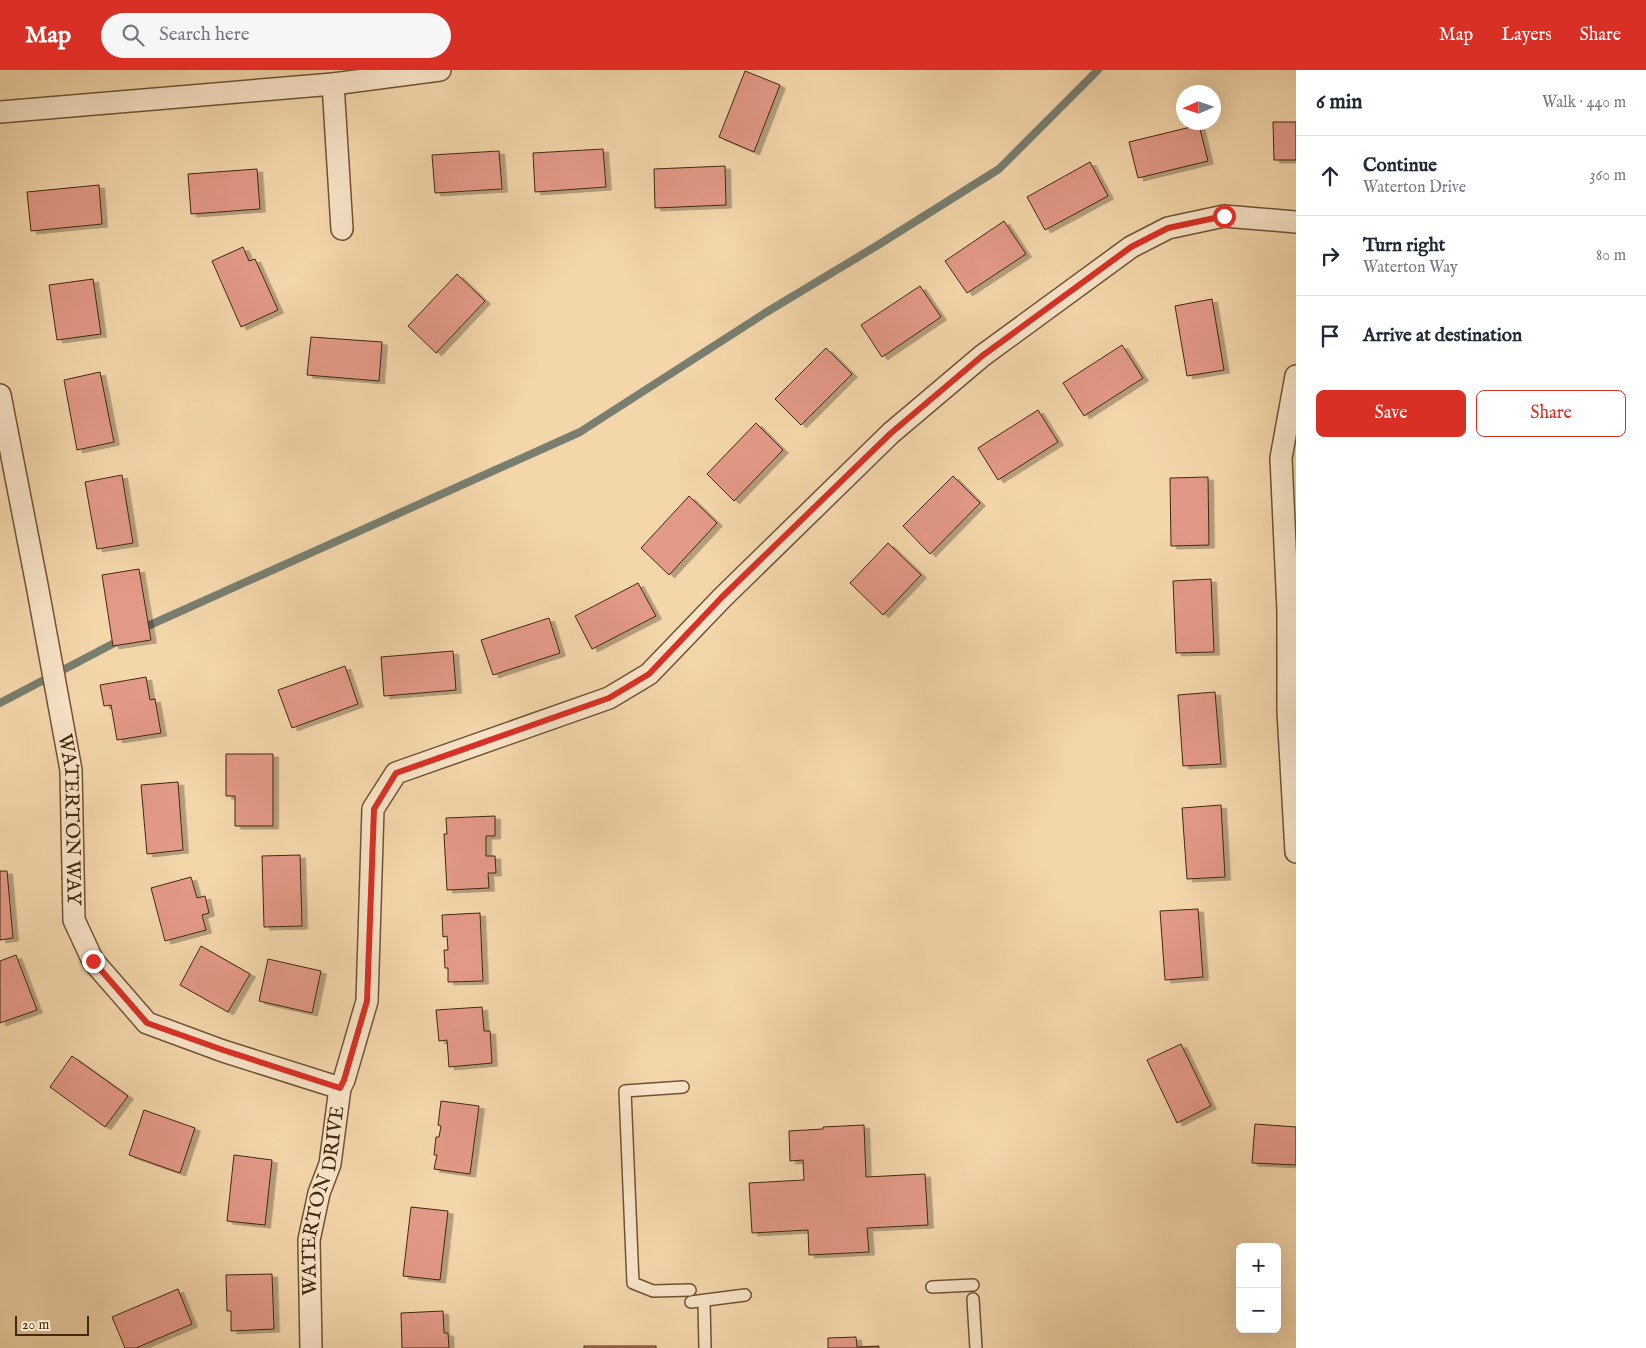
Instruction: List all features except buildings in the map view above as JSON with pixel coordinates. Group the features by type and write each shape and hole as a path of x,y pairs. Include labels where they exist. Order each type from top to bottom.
{"street":[{"path":"0,112 333,84 440,70"},
{"path":"333,84 342,229"},
{"name":"WATERTON DRIVE","path":"312,1348 309,1240 319,1193 330,1164 340,1088 367,1001 374,809 396,773 609,698 649,674 722,597 891,433 982,356 1131,247 1168,228 1224,216 1296,222"},
{"path":"1296,376 1281,458 1292,610 1288,711 1296,852"},
{"name":"WATERTON WAY","path":"0,395 38,585 71,770 74,920 93,961 147,1023 340,1088"}],"lane":[{"path":"684,1087 625,1091 633,1283 653,1291 690,1290"},
{"path":"932,1287 973,1284"},
{"path":"691,1302 745,1296"},
{"path":"974,1299 976,1348"},
{"path":"704,1301 705,1348"}],"waterway":[{"path":"141,629 580,432 765,313 999,169 1098,70"},
{"path":"0,703 122,639"}],"route":[{"path":"93,961 147,1023 340,1088 367,1001 374,809 396,773 609,698 649,674 722,597 891,433 982,356 1131,247 1168,228 1224,216"}]}
